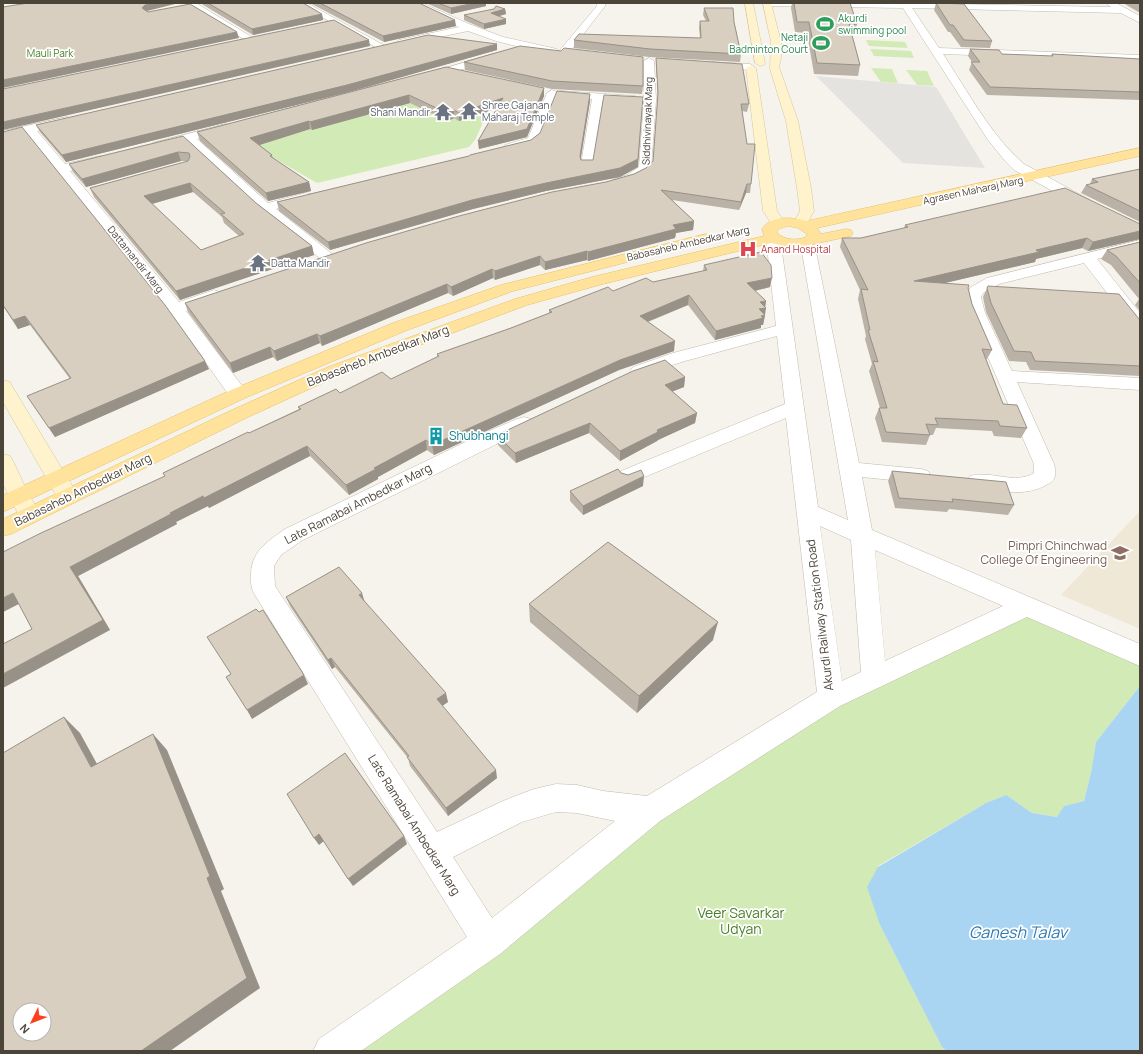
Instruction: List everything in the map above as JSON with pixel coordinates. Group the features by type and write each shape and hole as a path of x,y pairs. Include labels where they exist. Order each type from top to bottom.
{"main road":[{"path":"749,3 754,66 770,211 775,229 788,243 805,234 860,230"},
{"path":"767,3 778,55 775,68 792,121 804,188 807,211 805,234"},
{"path":"754,66 764,72 775,68"},
{"name":"Agrasen Maharaj Marg","path":"805,234 1036,183 1140,152"},
{"name":"Agrasen Maharaj Marg","path":"1036,183 1052,186 1074,181"},
{"path":"775,229 789,222 805,234"},
{"name":"Babasaheb Ambedkar Marg","path":"11,500 238,394 399,327 508,288 614,260 742,230 775,229"},
{"name":"Babasaheb Ambedkar Marg","path":"3,528 253,408 334,371 521,302 775,229"},
{"path":"3,386 68,497"},
{"path":"3,461 11,500 30,515"}],"street":[{"path":"301,3 382,47"},
{"path":"415,3 467,28 506,42 527,47 579,54"},
{"path":"564,52 601,6 601,3"},
{"path":"767,3 907,7 1122,10"},
{"path":"1110,3 1140,20"},
{"path":"179,8 192,4 254,39 234,43"},
{"path":"907,7 994,140 1010,159 1036,183"},
{"path":"450,19 464,16"},
{"path":"320,25 336,22"},
{"path":"424,31 439,28 447,32"},
{"path":"367,50 467,28"},
{"path":"416,80 527,47"},
{"path":"936,50 1140,58"},
{"name":"Siddhivinayak Marg","path":"608,184 632,178 645,169 650,100 649,61"},
{"path":"703,64 754,66"},
{"path":"448,71 471,76"},
{"path":"498,150 519,146 533,140 548,92 650,100"},
{"path":"587,164 598,97"},
{"path":"3,135 75,118"},
{"path":"144,149 240,125"},
{"name":"Dattamandir Marg","path":"29,129 176,309 238,394"},
{"path":"188,138 265,208 327,257"},
{"path":"62,169 114,156"},
{"path":"1052,186 1093,206"},
{"path":"82,194 97,190"},
{"path":"265,208 318,194"},
{"name":"Akurdi Railway Station Road","path":"775,229 793,408 808,512 830,698 1026,606"},
{"path":"805,234 862,535 874,678"},
{"path":"957,480 1011,485 1032,484 1044,476 1044,464 977,312 973,298 977,290 993,281 1140,244"},
{"path":"312,262 341,253"},
{"path":"1087,257 1140,324"},
{"path":"176,309 229,291"},
{"path":"619,379 678,357 784,329"},
{"path":"1005,376 1140,384"},
{"path":"628,476 793,408"},
{"name":"Late Ramabai Ambedkar Marg","path":"488,942 432,851 263,588 262,565 273,549 293,535 488,439 542,415"},
{"path":"850,469 934,477"},
{"path":"808,512 1140,655"},
{"path":"331,1051 488,942 650,811 830,698"},
{"path":"432,851 513,811 534,803 556,798 577,799 603,805 650,811"}],"shaded area":[{"path":"816,76 936,87 985,168 903,163"},
{"name":"Pimpri Chinchwad College Of Engineering","path":"1140,511 1140,629 1061,595"}],"green space":[{"path":"866,40 905,42 908,48 869,46"},
{"path":"870,49 911,51 914,58 874,56"},
{"path":"871,68 892,69 898,83 881,82"},
{"path":"906,70 927,71 934,86 917,85"},
{"path":"440,91 493,100 475,140 469,147 317,183 248,143"},
{"name":"Veer Savarkar Udyan","path":"1029,607 1140,655 1140,686 1096,742 1091,773 1084,801 1064,806 1058,817 1032,813 1006,795 986,803 878,866 880,925 942,1047 947,1051 353,1051 659,820 836,698"}],"water":[{"name":"Ganesh Talav","path":"1140,686 1140,1051 947,1051 942,1047 880,925 867,887 878,867 986,803 1006,795 1032,813 1057,817 1064,806 1084,801 1091,773 1096,742"}],"building":[{"path":"28,3 152,3 145,5 142,8 148,12 190,4 237,32 3,80 3,7"},
{"path":"208,3 303,3 322,14 252,29"},
{"path":"320,3 419,3 455,20 383,36"},
{"path":"438,3 475,3 451,8"},
{"path":"794,3 850,3 857,24 849,24 860,65 817,63 809,22 797,22"},
{"path":"936,3 964,4 992,41 964,40 953,25 950,25"},
{"path":"496,6 505,9 491,13 506,19 484,24 464,15 494,9"},
{"path":"704,8 733,8 734,22 741,54 650,49 574,40 579,34 701,38 700,21 709,21"},
{"path":"334,20 369,40 3,122 3,89"},
{"path":"428,35 497,44 347,85 62,155 36,125"},
{"path":"520,46 561,51 564,48 643,57 643,86 552,81 464,62"},
{"path":"970,49 999,50 1002,54 1053,56 1052,54 1140,59 1140,92 990,87 971,62 980,62"},
{"path":"656,58 742,64 749,104 741,104 747,144 755,144 751,184 747,184 741,202 661,190 694,221 673,225 676,229 588,252 587,251 545,262 540,256 495,271 492,269 451,287 447,284 320,336 317,334 274,351 270,347 230,363 185,303 366,243 459,216 552,192 606,182 634,174 646,168 653,161 658,93"},
{"path":"446,67 544,88 527,129 478,141 503,98 459,113 454,110 447,113 409,95 250,138 272,155 270,156 309,182 266,193 197,132"},
{"path":"557,91 590,94 580,156 581,160 593,160 604,95 643,97 638,159 620,168 472,200 328,242 277,202 531,140 540,133"},
{"path":"22,127 165,305 205,361 49,428 27,396 71,378 25,316 13,320 3,305 3,132"},
{"path":"183,136 256,203 312,246 176,291 90,188 188,161 190,157 189,153 178,152 82,179 69,164","holes":["190,183 225,213 221,214 244,234 201,250 144,196"]},
{"path":"1140,169 1140,211 1086,185 1098,182 1092,179"},
{"path":"1065,188 1140,224 1140,231 1093,242 1087,238 1036,250 1039,252 914,281 969,285 968,288 972,304 992,350 982,349 1003,404 1017,405 1027,428 1000,426 998,421 935,418 938,425 926,424 930,435 886,432 879,408 887,408 873,361 878,362 868,330 870,330 861,289 868,290 842,238 861,238 908,227 905,225"},
{"path":"1140,242 1140,283 1116,256 1107,250"},
{"path":"761,252 771,265 772,278 747,283 766,301 760,302 766,308 759,309 765,315 761,316 763,318 716,331 689,295 640,316 675,341 620,360 432,445 426,440 346,485 307,446 204,498 203,496 70,567 103,620 3,674 3,644 32,629 13,593 3,598 3,552 165,476 163,473 248,432 249,433 301,409 298,407 336,389 340,393 382,372 391,379 439,356 437,354 552,312 549,310 608,287 613,291 646,278 653,282 707,270 704,265"},
{"path":"988,286 1119,294 1140,319 1140,366 1035,361 1031,352 1014,351 991,303 987,288"},
{"path":"665,360 685,377 665,385 697,413 657,430 658,432 620,451 590,423 515,453 497,435 633,371"},
{"path":"618,469 621,473 628,475 641,470 644,476 583,506 570,491"},
{"path":"892,471 1006,482 1014,505 952,499 953,502 899,498"},
{"path":"608,542 718,622 639,696 529,604"},
{"path":"339,567 362,593 359,595 446,693 437,699 496,770 446,808 407,757 409,756 331,658 328,660 286,597"},
{"path":"256,609 259,612 263,610 304,675 247,710 226,677 231,674 207,637"},
{"path":"64,717 91,767 153,734 210,876 207,878 247,978 141,1051 3,1051 3,753"},
{"path":"345,753 404,836 348,879 319,834 314,838 287,794"}],"place":[{"name":"Akurdi swimming pool","path":"825,24"},
{"name":"Netaji Badminton Court","path":"821,43"},
{"name":"Shree Gajanan Maharaj Temple","path":"469,111"},
{"name":"Shani Mandir","path":"443,112"},
{"name":"Anand Hospital","path":"748,249"},
{"name":"Datta Mandir","path":"258,263"},
{"name":"Shubhangi","path":"436,436"},
{"name":"Pimpri Chinchwad College Of Engineering","path":"1120,553"}],"park label":[{"name":"Mauli Park","path":"50,53"}]}
